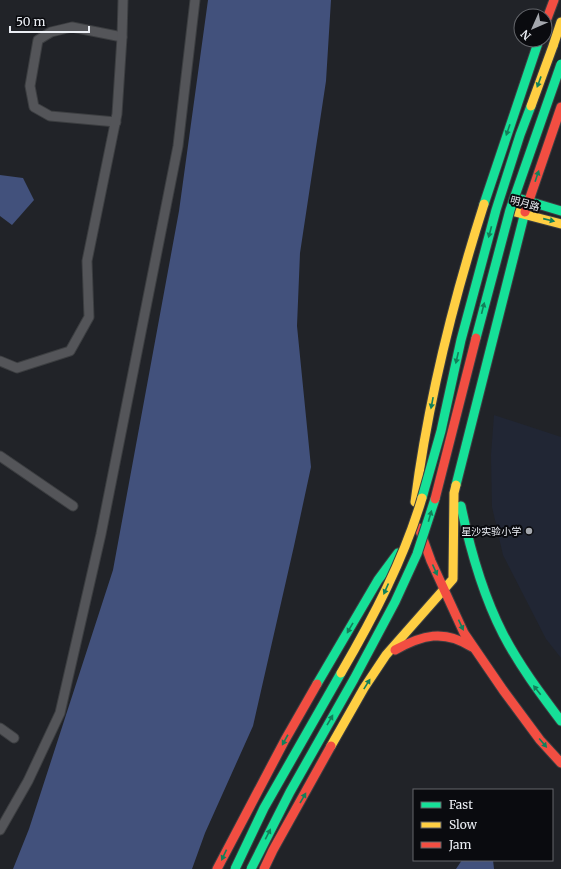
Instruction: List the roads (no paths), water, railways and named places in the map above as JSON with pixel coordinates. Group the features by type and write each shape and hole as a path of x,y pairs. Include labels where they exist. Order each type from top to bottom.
{"main road":[{"path":"235,869 264,808 367,628 385,592 403,550 421,501 441,431 461,340 496,210 520,135 561,22"},
{"path":"536,48 488,190 463,275 439,367 420,465 415,502 418,526 431,561 464,633 503,690 540,740 561,763"},
{"path":"251,869 282,804 375,641 414,562 437,491 497,255 510,210 561,64"},
{"path":"264,869 273,850 364,688 386,655 453,579 454,493 524,214 561,107"},
{"name":"明月路","path":"488,190 561,211"},
{"name":"明月路","path":"484,203 561,224"},
{"path":"464,457 461,510 480,579 503,634 533,684 561,720"},
{"path":"217,869 285,740 378,580 418,526"},
{"path":"386,655 405,644 438,634 464,640 474,648"}],"street":[{"path":"0,361 17,368 70,351 89,317 86,261 116,122 122,36 122,0"},
{"path":"0,830 28,781 60,713 104,520 178,146 195,0"},
{"path":"116,122 50,116 34,107 30,86 38,40 51,32 72,27 122,36"},
{"path":"0,456 73,506"},
{"path":"0,728 14,738"}],"water":[{"path":"208,0 331,0 326,81 300,253 297,326 311,467 294,546 253,726 205,833 192,869 13,869 29,829 113,570 179,211"},
{"path":"0,175 23,178 34,200 12,225 0,216"},
{"path":"461,861 493,861 494,869 456,869"}],"place":[{"name":"星沙实验小学","path":"529,531"}]}
